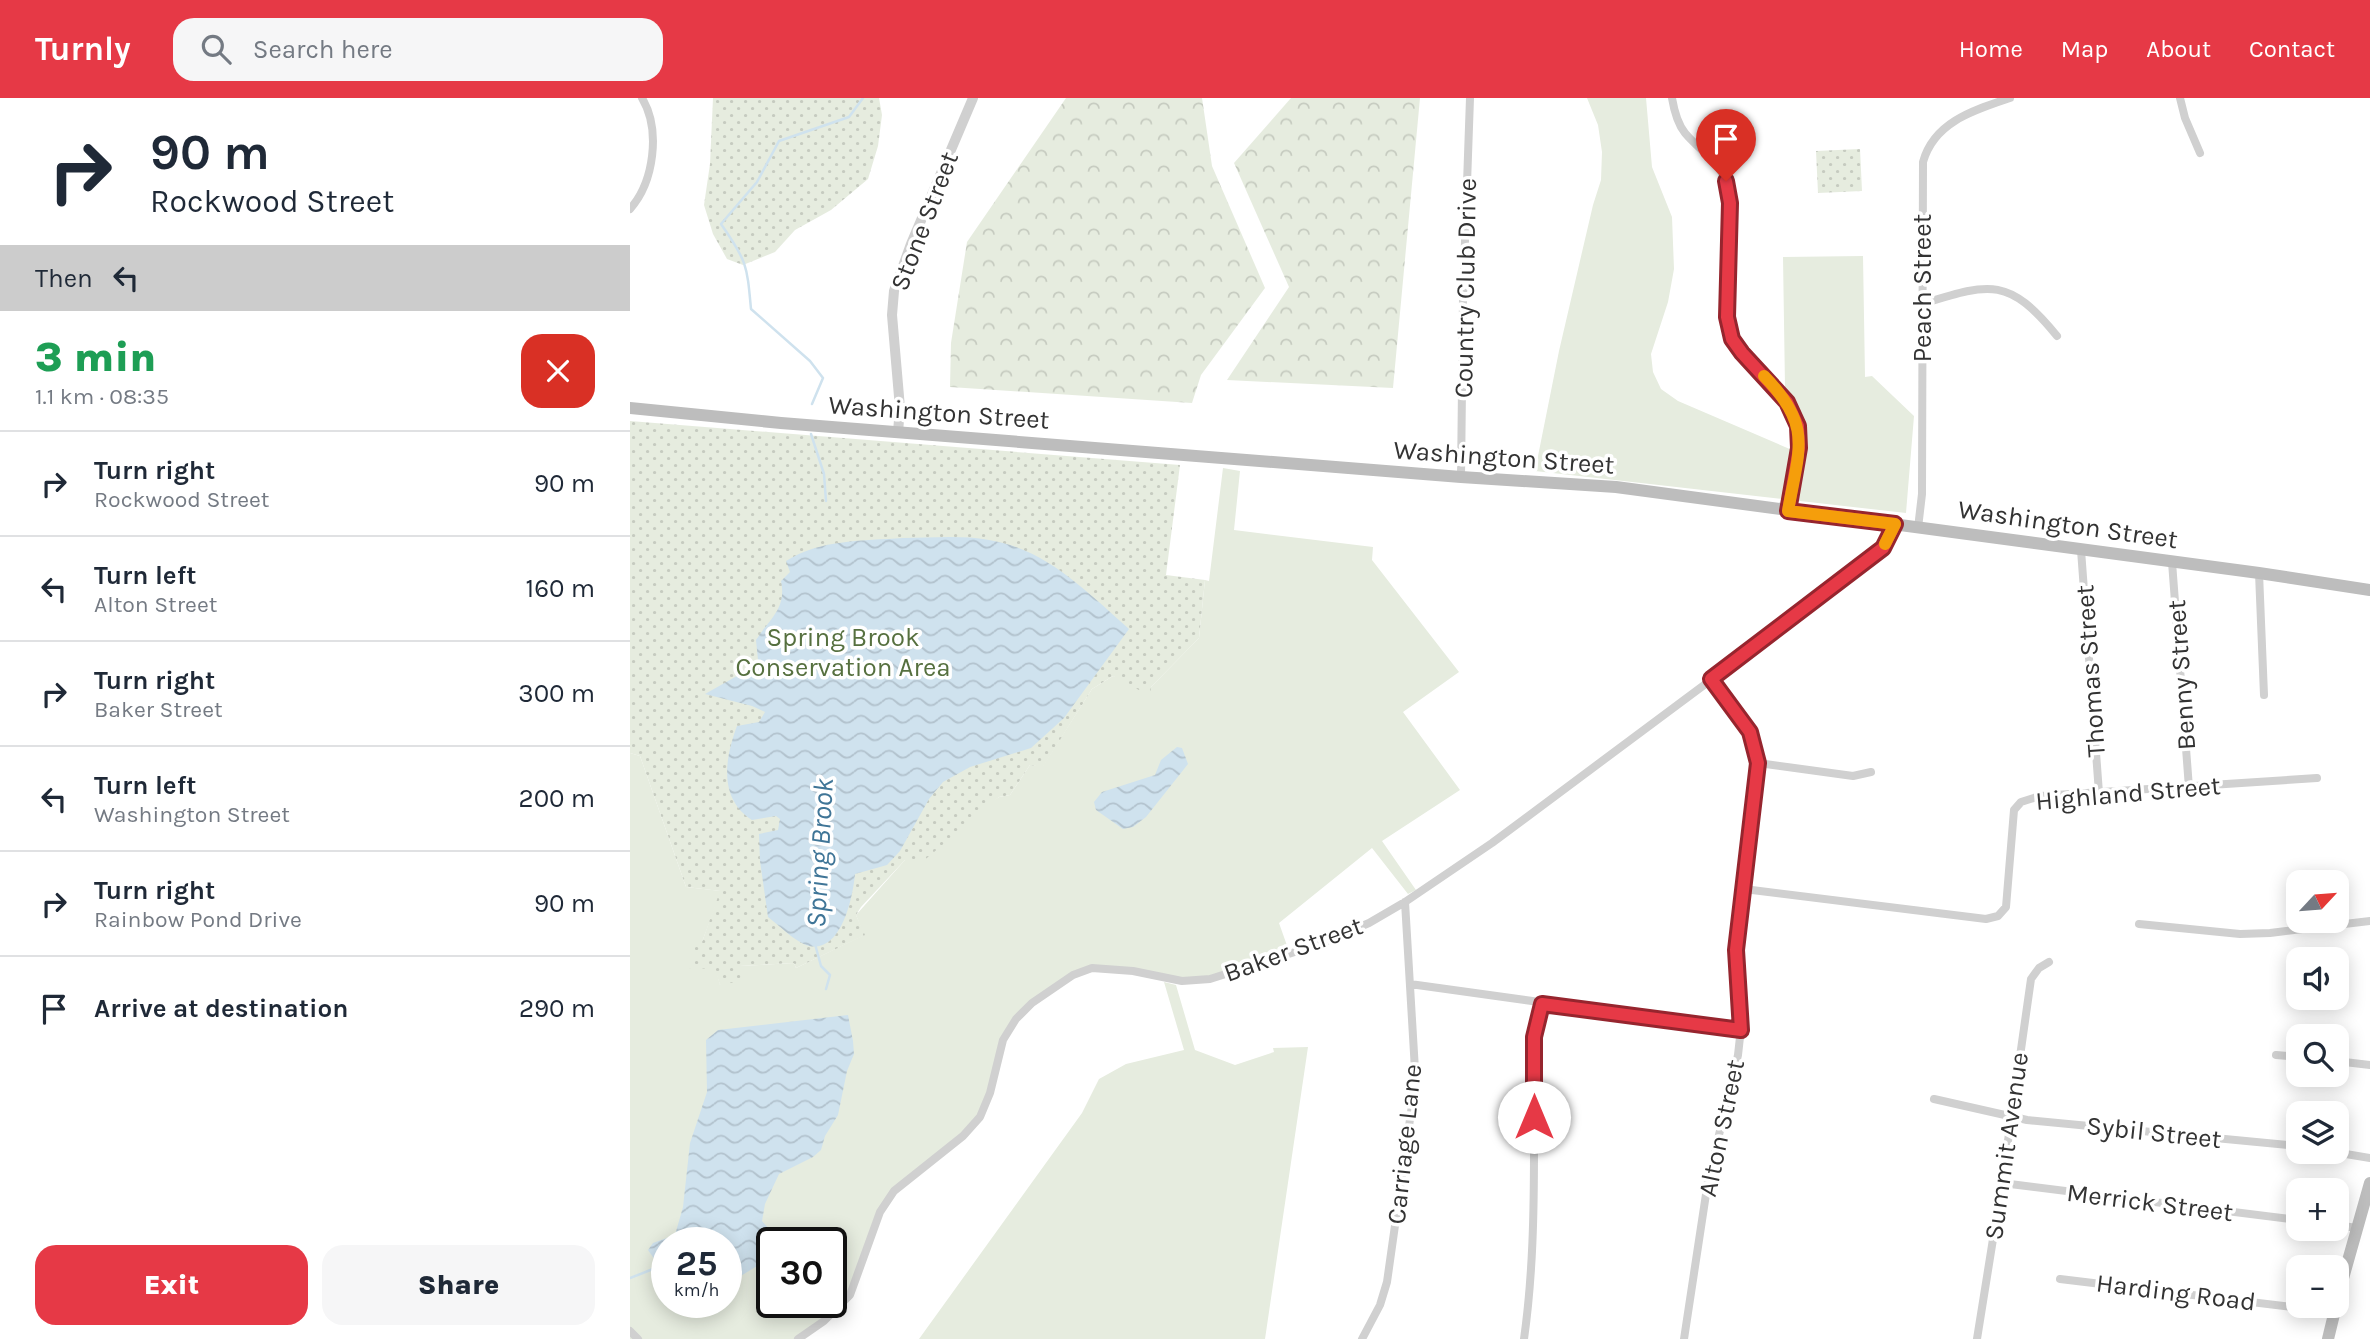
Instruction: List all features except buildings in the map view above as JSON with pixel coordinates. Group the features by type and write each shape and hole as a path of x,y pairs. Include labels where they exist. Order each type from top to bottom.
{"main road":[{"name":"Washington Street","path":"630,408 781,424 1616,487 2370,590"},
{"path":"2349,1257 2370,1183"},
{"path":"2328,1339 2333,1318"}],"street":[{"path":"630,209 645,185 652,150 653,131 642,98"},
{"name":"Stone Street","path":"898,432 900,408 892,316 894,291 973,98"},
{"name":"Country Club Drive","path":"1461,477 1463,299 1470,98"},
{"path":"1672,98 1684,132 1715,163 1726,181 1730,203 1727,317 1732,339 1787,402 1798,426 1799,448 1788,511"},
{"name":"Peach Street","path":"1918,528 1922,494 1924,337 1921,176 1928,147 1936,135 1958,118 2010,98"},
{"path":"2180,98 2185,118 2200,153"},
{"path":"1922,304 1965,291 1993,289 2017,297 2039,314 2057,336"},
{"name":"Baker Street","path":"798,1339 824,1321 850,1295 877,1219 894,1191 963,1136 980,1117 990,1093 1003,1040 1024,1009 1032,1003 1073,975 1092,968 1133,971 1182,981 1227,975 1338,937 1405,902 1492,843 1883,548 1895,524"},
{"name":"Thomas Street","path":"2081,550 2099,793"},
{"name":"Benny Street","path":"2172,562 2189,788"},
{"path":"2259,573 2264,695"},
{"name":"Alton Street","path":"1684,1339 1708,1181 1738,1055 1741,1030 1736,950 1758,763 1750,732 1711,679"},
{"path":"1758,763 1853,776 1871,772"},
{"name":"Highland Street","path":"1744,890 1993,918 2006,907 2015,807 2036,796 2317,778"},
{"name":"Carriage Lane","path":"1362,1339 1380,1305 1387,1282 1413,1098 1415,1070 1405,902"},
{"path":"2139,924 2250,934 2370,921"},
{"name":"Summit Avenue","path":"1977,1339 2031,979 2039,968 2049,962"},
{"path":"1410,984 1741,1030"},
{"path":"1524,1339 1533,1214 1534,1037 1542,1004"},
{"path":"2276,1055 2286,1056"},
{"path":"2349,1063 2370,1065"},
{"name":"Sybil Street","path":"1934,1100 2027,1120 2286,1145"},
{"path":"2349,1154 2370,1158"},
{"name":"Merrick Street","path":"2002,1183 2286,1218"},
{"path":"2349,1227 2357,1228"},
{"name":"Harding Road","path":"2060,1279 2286,1302"},
{"path":"630,1331 638,1339"}],"green space":[{"path":"713,98 879,98 882,115 878,146 868,179 831,210 795,230 775,252 743,265 727,259 713,234 704,205 710,164"},
{"path":"1066,98 1202,98 1212,166 1265,288 1201,375 1192,403 950,387 951,343 967,242"},
{"path":"1291,98 1420,98 1393,388 1227,380 1289,287 1234,163"},
{"path":"1587,98 1646,98 1652,167 1672,217 1674,269 1668,302 1651,354 1653,372 1661,389 1678,401 1792,450 1806,453 1803,421 1785,387 1783,257 1863,256 1865,377 1872,376 1914,416 1906,513 1535,471 1559,351 1601,180 1602,152 1598,125"},
{"path":"1860,149 1862,191 1818,193 1816,151"},
{"name":"Spring Brook Conservation Area","path":"630,421 1180,465 1166,575 1205,580 1199,638 1151,687 1150,696 1113,676 1092,689 1043,767 1030,765 1010,795 999,797 921,863 905,860 861,907 856,915 865,935 796,968 794,963 740,966 741,981 720,985 715,969 688,968 696,944 702,942 720,891 686,887 640,756 630,753"},
{"path":"1223,468 1240,471 1234,530 1373,547 1372,560 1459,672 1403,712 1460,790 1382,841 1416,890 1408,894 1372,848 1279,923 1290,954 1196,980 1092,968 1032,1003 1009,1029 980,1117 886,1201 847,1298 847,1227 756,1227 756,1318 823,1318 798,1339 630,1339 630,753 640,756 686,887 721,891 702,942 716,969 720,985 740,966 794,963 796,968 864,935 856,915 905,860 999,797 1010,795 1030,765 1043,766 1092,689 1113,676 1151,687 1199,638 1205,580 1209,581"},
{"path":"1164,982 1176,985 1195,1050 1235,1065 1274,1052 1273,1048 1308,1047 1265,1339 919,1339 1082,1113 1099,1079 1126,1064 1184,1050"}],"water":[{"path":"903,538 978,538 1029,552 1065,574 1129,629 1064,718 1031,748 970,767 943,782 929,799 900,851 887,865 855,874 852,896 838,932 830,941 820,946 809,946 768,917 759,834 778,830 780,819 776,816 752,820 741,811 729,789 728,764 737,726 759,722 765,712 705,694 744,672 758,660 756,640 779,606 781,581 790,572 786,561 828,545"},
{"path":"1177,747 1182,748 1188,764 1146,817 1133,827 1123,829 1096,810 1094,802 1102,792 1155,775 1161,760"},
{"path":"848,1015 853,1041 854,1054 847,1071 838,1115 825,1136 821,1150 813,1157 779,1174 765,1204 762,1221 767,1227 756,1227 756,1267 742,1275 742,1227 677,1227 683,1207 690,1143 707,1092 706,1040 718,1030"}],"waterway":[{"name":"Spring Brook","path":"812,404 823,378 810,361 751,309 744,264 721,224 757,182 779,141 849,117 863,98"},
{"name":"Spring Brook","path":"811,434 824,474 826,501"},
{"name":"Spring Brook","path":"815,944 821,966 830,975 826,989"},
{"name":"Spring Brook","path":"630,1278 651,1270"}],"slow traffic":[{"path":"1764,376 1787,402 1798,426 1799,448 1788,511 1895,524 1885,544"}],"route":[{"path":"1534,1117 1534,1037 1542,1004 1741,1030 1736,950 1758,763 1750,732 1711,679 1883,548 1895,524 1788,511 1799,448 1798,426 1787,402 1732,339 1727,317 1730,203 1726,181"}]}
